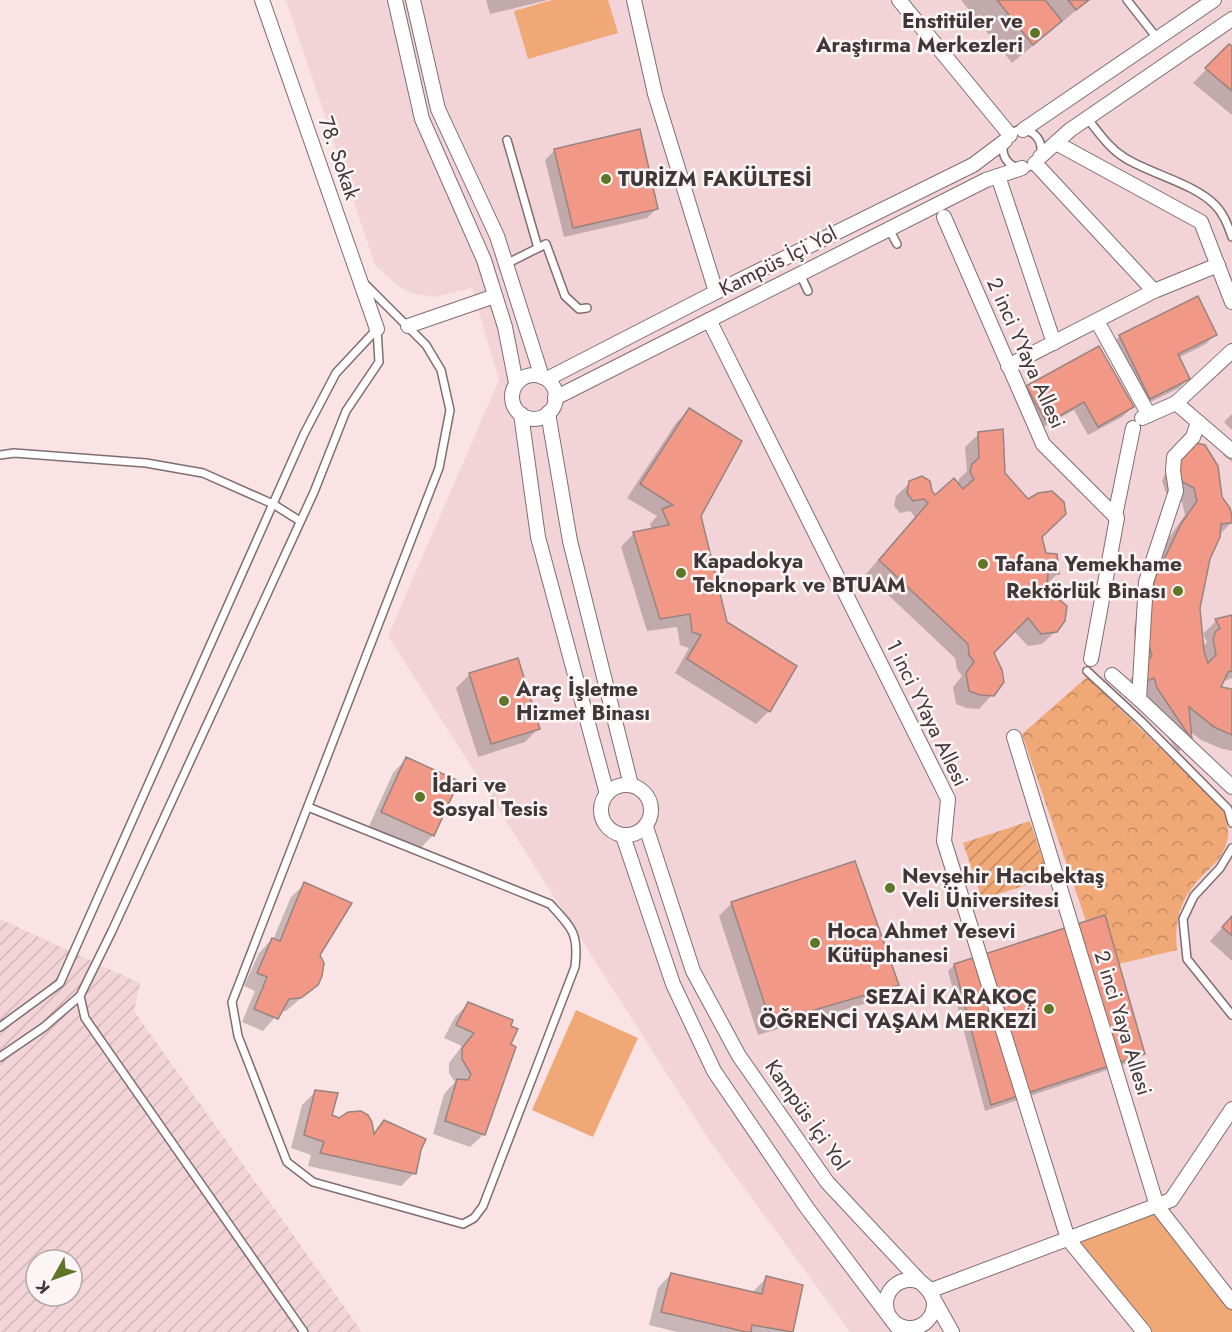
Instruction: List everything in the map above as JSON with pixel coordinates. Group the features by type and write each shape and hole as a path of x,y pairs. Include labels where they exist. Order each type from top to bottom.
{"street":[{"name":"78. Sokak","path":"262,0 377,329"},
{"path":"395,0 422,119 484,260 495,296 516,383 512,399 515,408 529,418 537,418 548,413 555,402 553,386 544,378 531,375 516,383"},
{"path":"413,0 438,109 497,236 544,378"},
{"path":"634,0 655,94 716,292"},
{"path":"899,0 1007,138"},
{"path":"1023,130 1214,0"},
{"path":"1154,291 1037,160 1087,118 1232,19"},
{"name":"Kampüs İçi Yol","path":"544,378 973,165 1007,138"},
{"path":"1056,143 1201,222 1232,302"},
{"name":"Kampüs İçi Yol","path":"555,398 986,180 1022,168"},
{"path":"998,176 1054,343"},
{"path":"883,210 889,229"},
{"name":"2 inci YYaya Allesi","path":"944,217 1043,444 1115,516"},
{"path":"1008,366 1154,291 1218,265"},
{"path":"408,326 495,296"},
{"name":"1 inci YYaya Allesi","path":"709,320 948,799 944,841 1068,1239 1144,1332"},
{"path":"1089,665 1117,518 1115,516 1141,420 1097,321"},
{"path":"1141,420 1176,403 1232,351"},
{"path":"1176,403 1232,451"},
{"path":"548,413 570,541 631,785"},
{"path":"521,414 538,537 607,794"},
{"path":"1139,699 1146,582 1176,491 1173,471 1174,457 1193,436 1198,422"},
{"path":"1112,675 1232,787"},
{"name":"2 inci Yaya Allesi","path":"1014,737 1157,1206 1232,1302"},
{"path":"631,785 639,788 650,802 651,819 640,832 623,836 607,827 603,820 603,801 614,788 631,785"},
{"name":"Kampüs İçi Yol","path":"646,827 693,971 739,1056 827,1182 929,1291 952,1332"},
{"path":"623,836 673,984 714,1071 807,1208 902,1332"},
{"path":"929,1291 1171,1200 1232,1109"},
{"path":"910,1281 917,1282 933,1297 933,1312 923,1324 908,1328 890,1317 888,1296 897,1285 910,1281"}],"lane":[{"path":"1127,0 1157,38"},
{"path":"1087,118 1109,146 1126,159 1196,192 1215,204 1226,220 1232,237"},
{"path":"1023,130 1037,136 1041,150 1037,160 1029,167 1022,168 1008,162 1004,155 1007,138 1023,130"},
{"path":"507,140 538,248"},
{"path":"889,229 897,244"},
{"path":"506,264 546,244 558,281 570,302 579,309 588,308"},
{"path":"800,274 808,291"},
{"path":"308,807 550,904 571,927 578,945 575,967 483,1206 474,1218 464,1224 313,1182 287,1162 238,1036 232,1002 439,468 450,410 441,370 426,345 359,279"},
{"path":"0,1028 60,983 304,434 336,373 377,329"},
{"path":"0,1057 44,1027 80,996 300,521 346,411 379,362 377,329"},
{"path":"0,455 14,453 146,463 203,473 273,504 300,521"},
{"path":"1089,665 1228,809 1232,823"},
{"path":"1232,848 1220,868 1194,896 1183,919 1187,959 1232,1015"},
{"path":"80,996 85,1018 304,1332"}],"shaded area":[{"name":"Nevşehir Hacıbektaş Veli Üniversitesi","path":"286,0 1232,0 1232,1332 850,1332 709,1140 388,636 499,380 472,288 435,297 414,294 399,287 375,265"},
{"path":"0,919 140,983 134,1011 362,1332 0,1332"}],"green space":[{"path":"552,0 608,0 618,33 528,59 514,11"},
{"path":"1087,677 1223,809 1228,829 1223,853 1190,891 1181,909 1177,928 1177,950 1119,964 1105,915 1086,921 1022,734"},
{"path":"1030,821 1049,878 982,899 963,843"},
{"path":"576,1010 638,1038 593,1137 532,1110"},
{"path":"1157,1206 1232,1302 1232,1332 1144,1332 1068,1239"}],"building":[{"name":"Enstitüler ve Araştırma Merkezleri","path":"997,0 1045,0 1062,21 1033,45"},
{"path":"1068,0 1089,0 1076,10"},
{"path":"1229,44 1232,46 1232,91 1205,68"},
{"name":"TURİZM FAKÜLTESİ","path":"640,129 658,209 573,228 554,149"},
{"path":"1198,296 1217,335 1178,354 1190,379 1150,399 1119,335"},
{"path":"1099,346 1134,407 1098,427 1084,402 1047,423 1026,386"},
{"name":"Kapadokya Teknopark ve BTUAM","path":"689,408 742,441 701,516 727,622 797,666 770,712 687,659 701,635 692,632 690,614 660,619 633,532 669,525 662,509 673,505 640,484"},
{"path":"1003,429 1005,473 1028,499 1038,493 1052,491 1064,502 1066,514 1042,537 1046,553 1057,554 1059,574 1048,573 1047,589 1067,606 1065,621 1057,632 1041,634 1028,618 994,653 1002,670 1004,682 994,696 969,691 966,673 974,662 969,655 968,644 879,560 928,503 924,499 913,501 907,493 909,481 922,476 930,481 935,495 954,478 963,489 974,479 970,472 972,464 979,458 978,432"},
{"name":"Rektörlük Binası","path":"1192,442 1205,445 1218,466 1222,497 1230,508 1232,516 1232,523 1221,524 1220,537 1210,559 1200,608 1204,651 1208,663 1216,655 1213,639 1220,628 1215,619 1232,615 1232,671 1228,672 1221,687 1232,689 1232,735 1214,727 1189,707 1192,740 1157,688 1154,678 1147,681 1143,665 1152,656 1148,642 1150,604 1155,578 1181,524 1197,501 1194,488 1179,480 1175,466"},
{"name":"Araç İşletme Hizmet Binası","path":"518,658 540,729 491,744 469,673"},
{"name":"İdari ve Sosyal Tesis","path":"406,757 459,781 434,836 381,812"},
{"name":"Hoca Ahmet Yesevi Kütüphanesi","path":"855,861 899,985 771,1023 731,902"},
{"path":"304,882 352,903 320,955 324,963 318,985 301,998 289,999 278,1019 254,1009 267,977 257,973 272,938 280,941"},
{"name":"SEZAİ KARAKOÇ ÖĞRENCİ YAŞAM MERKEZİ","path":"1105,915 1145,1054 991,1105 954,964"},
{"path":"1232,916 1232,936 1222,927"},
{"path":"468,1002 513,1020 511,1026 518,1029 511,1044 516,1047 485,1135 445,1121 457,1079 468,1080 471,1074 462,1059 462,1048 474,1033 456,1025"},
{"path":"315,1090 338,1093 332,1115 339,1118 348,1112 361,1111 368,1115 374,1134 384,1120 426,1139 416,1174 320,1153 324,1142 304,1135"},
{"path":"671,1273 762,1294 766,1276 803,1285 793,1332 752,1325 751,1332 746,1332 661,1312"}],"place":[{"name":"Enstitüler ve Araştırma Merkezleri","path":"1035,33"},
{"name":"TURİZM FAKÜLTESİ","path":"606,179"},
{"name":"Tafana Yemekhame","path":"983,564"},
{"name":"Kapadokya Teknopark ve BTUAM","path":"681,573"},
{"name":"Rektörlük Binası","path":"1178,591"},
{"name":"Araç İşletme Hizmet Binası","path":"504,701"},
{"name":"İdari ve Sosyal Tesis","path":"420,797"},
{"name":"Nevşehir Hacıbektaş Veli Üniversitesi","path":"890,888"},
{"name":"Hoca Ahmet Yesevi Kütüphanesi","path":"815,943"},
{"name":"SEZAİ KARAKOÇ ÖĞRENCİ YAŞAM MERKEZİ","path":"1049,1009"}]}
